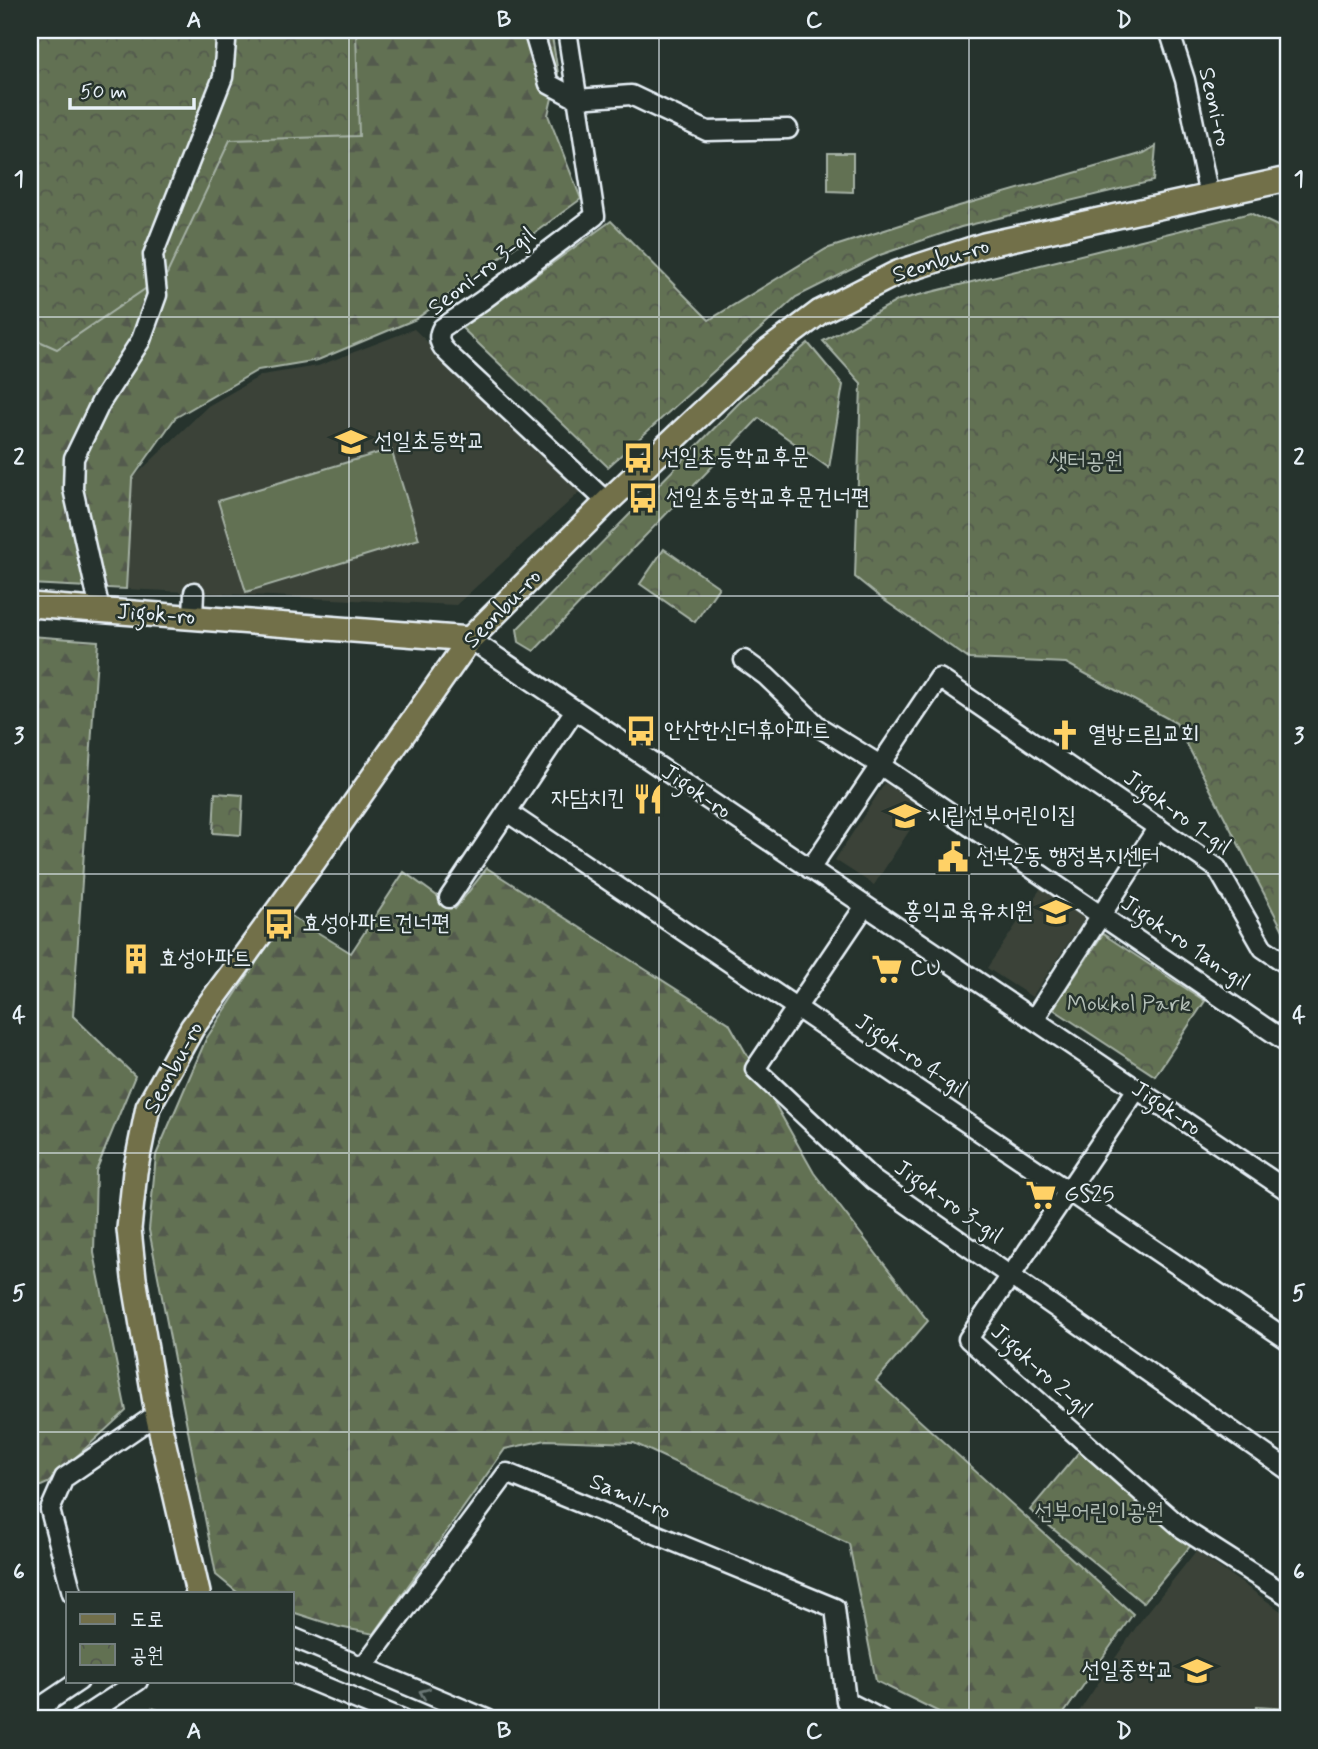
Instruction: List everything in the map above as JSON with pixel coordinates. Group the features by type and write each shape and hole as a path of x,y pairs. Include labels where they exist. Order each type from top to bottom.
{"main road":[{"name":"Seonbu-ro","path":"198,1592 157,1414 134,1278 129,1229 135,1172 148,1107 192,1028 314,862 470,639 607,502 768,351 820,313 897,273 984,245 1288,179"},
{"name":"Jigok-ro","path":"30,605 470,639"}],"street":[{"path":"100,610 73,489 74,457 102,402 141,340 157,295 153,256 223,77 227,30"},
{"path":"533,30 549,84 577,99 631,95 707,131 788,129"},
{"name":"Seoni-ro 3-gil","path":"567,30 595,216 442,328 438,335 440,344 467,377 607,502"},
{"name":"Seoni-ro","path":"1169,30 1185,80 1209,196"},
{"path":"193,617 194,592"},
{"name":"Jigok-ro","path":"470,639 1288,1191"},
{"name":"Jigok-ro 1an-gil","path":"744,660 766,676 818,727 880,765 1288,1043"},
{"name":"Jigok-ro 1-gil","path":"880,765 939,678 1217,868 1263,948 1288,965"},
{"path":"449,898 575,709"},
{"path":"810,869 880,765"},
{"name":"Jigok-ro 4-gil","path":"507,812 1288,1340"},
{"path":"1034,1019 1158,827"},
{"name":"Jigok-ro 3-gil","path":"865,906 755,1069 873,1180 1288,1471"},
{"name":"Jigok-ro 2-gil","path":"1137,1089 968,1339 1183,1529 1288,1596"},
{"path":"72,1592 50,1510 64,1478 157,1414"},
{"name":"Samil-ro","path":"363,1667 507,1473 835,1608 846,1701 881,1719"},
{"path":"294,1638 487,1719"},
{"path":"294,1674 403,1719"},
{"path":"30,1714 78,1682"},
{"path":"80,1719 136,1682"}],"shaded area":[{"name":"선일초등학교","path":"414,329 582,490 456,605 126,589 132,479 208,406 262,375 318,366"},
{"path":"885,783 924,808 874,885 835,860"},
{"path":"1041,888 1085,918 1032,997 987,968"},
{"name":"선일중학교","path":"1196,1551 1288,1616 1288,1719 1074,1719 1139,1623"}],"green space":[{"path":"30,30 551,30 558,73 548,115 581,199 416,319 318,360 258,370 175,418 132,479 126,589 30,584"},
{"path":"30,30 356,30 359,136 230,140 167,274 57,349 30,337"},
{"path":"777,30 835,30 835,38 777,37"},
{"path":"1156,146 1153,181 961,227 880,255 796,297 608,467 462,328 611,221 709,320 826,249 959,206 1144,153"},
{"path":"828,153 853,153 853,192 828,191"},
{"name":"샛터공원","path":"1250,213 1288,231 1288,940 1176,723 1066,663 969,659 855,577 861,383 823,341 899,300"},
{"path":"808,343 843,385 829,468 759,418 534,651 519,642 517,629 739,403"},
{"path":"391,449 419,539 246,592 218,501"},
{"path":"664,549 719,587 695,622 640,584"},
{"path":"30,636 98,641 73,1016 135,1076 96,1171 94,1253 126,1411 48,1483 30,1491"},
{"path":"215,793 243,795 241,835 213,833"},
{"path":"487,868 729,1023 814,1173 928,1321 876,1381 1133,1614 1060,1719 953,1719 876,1681 849,1544 634,1443 546,1440 505,1449 374,1634 339,1627 294,1613 294,1592 237,1592 216,1575 149,1230 156,1155 206,1039 288,914 351,953 404,872 455,909"},
{"name":"Mokkol Park","path":"1103,934 1205,1001 1155,1076 1053,1009"},
{"name":"선부어린이공원","path":"1084,1446 1197,1538 1143,1603 1030,1510"},
{"path":"1257,1706 1288,1708 1288,1719 1256,1719"},
{"path":"152,1708 187,1719 148,1719"}],"place":[{"name":"선일초등학교","path":"351,442"},
{"name":"선일초등학교후문","path":"638,458"},
{"name":"선일초등학교후문건너편","path":"643,498"},
{"name":"안산한신더휴아파트","path":"641,731"},
{"name":"열방드림교회","path":"1065,735"},
{"name":"자담치킨","path":"648,799"},
{"name":"시립선부어린이집","path":"905,816"},
{"name":"선부2동 행정복지센터","path":"953,857"},
{"name":"홍익교육유치원","path":"1056,912"},
{"name":"효성아파트건너편","path":"279,924"},
{"name":"효성아파트","path":"136,959"},
{"name":"CU","path":"887,969"},
{"name":"GS25","path":"1041,1195"},
{"name":"선일중학교","path":"1197,1671"}]}
